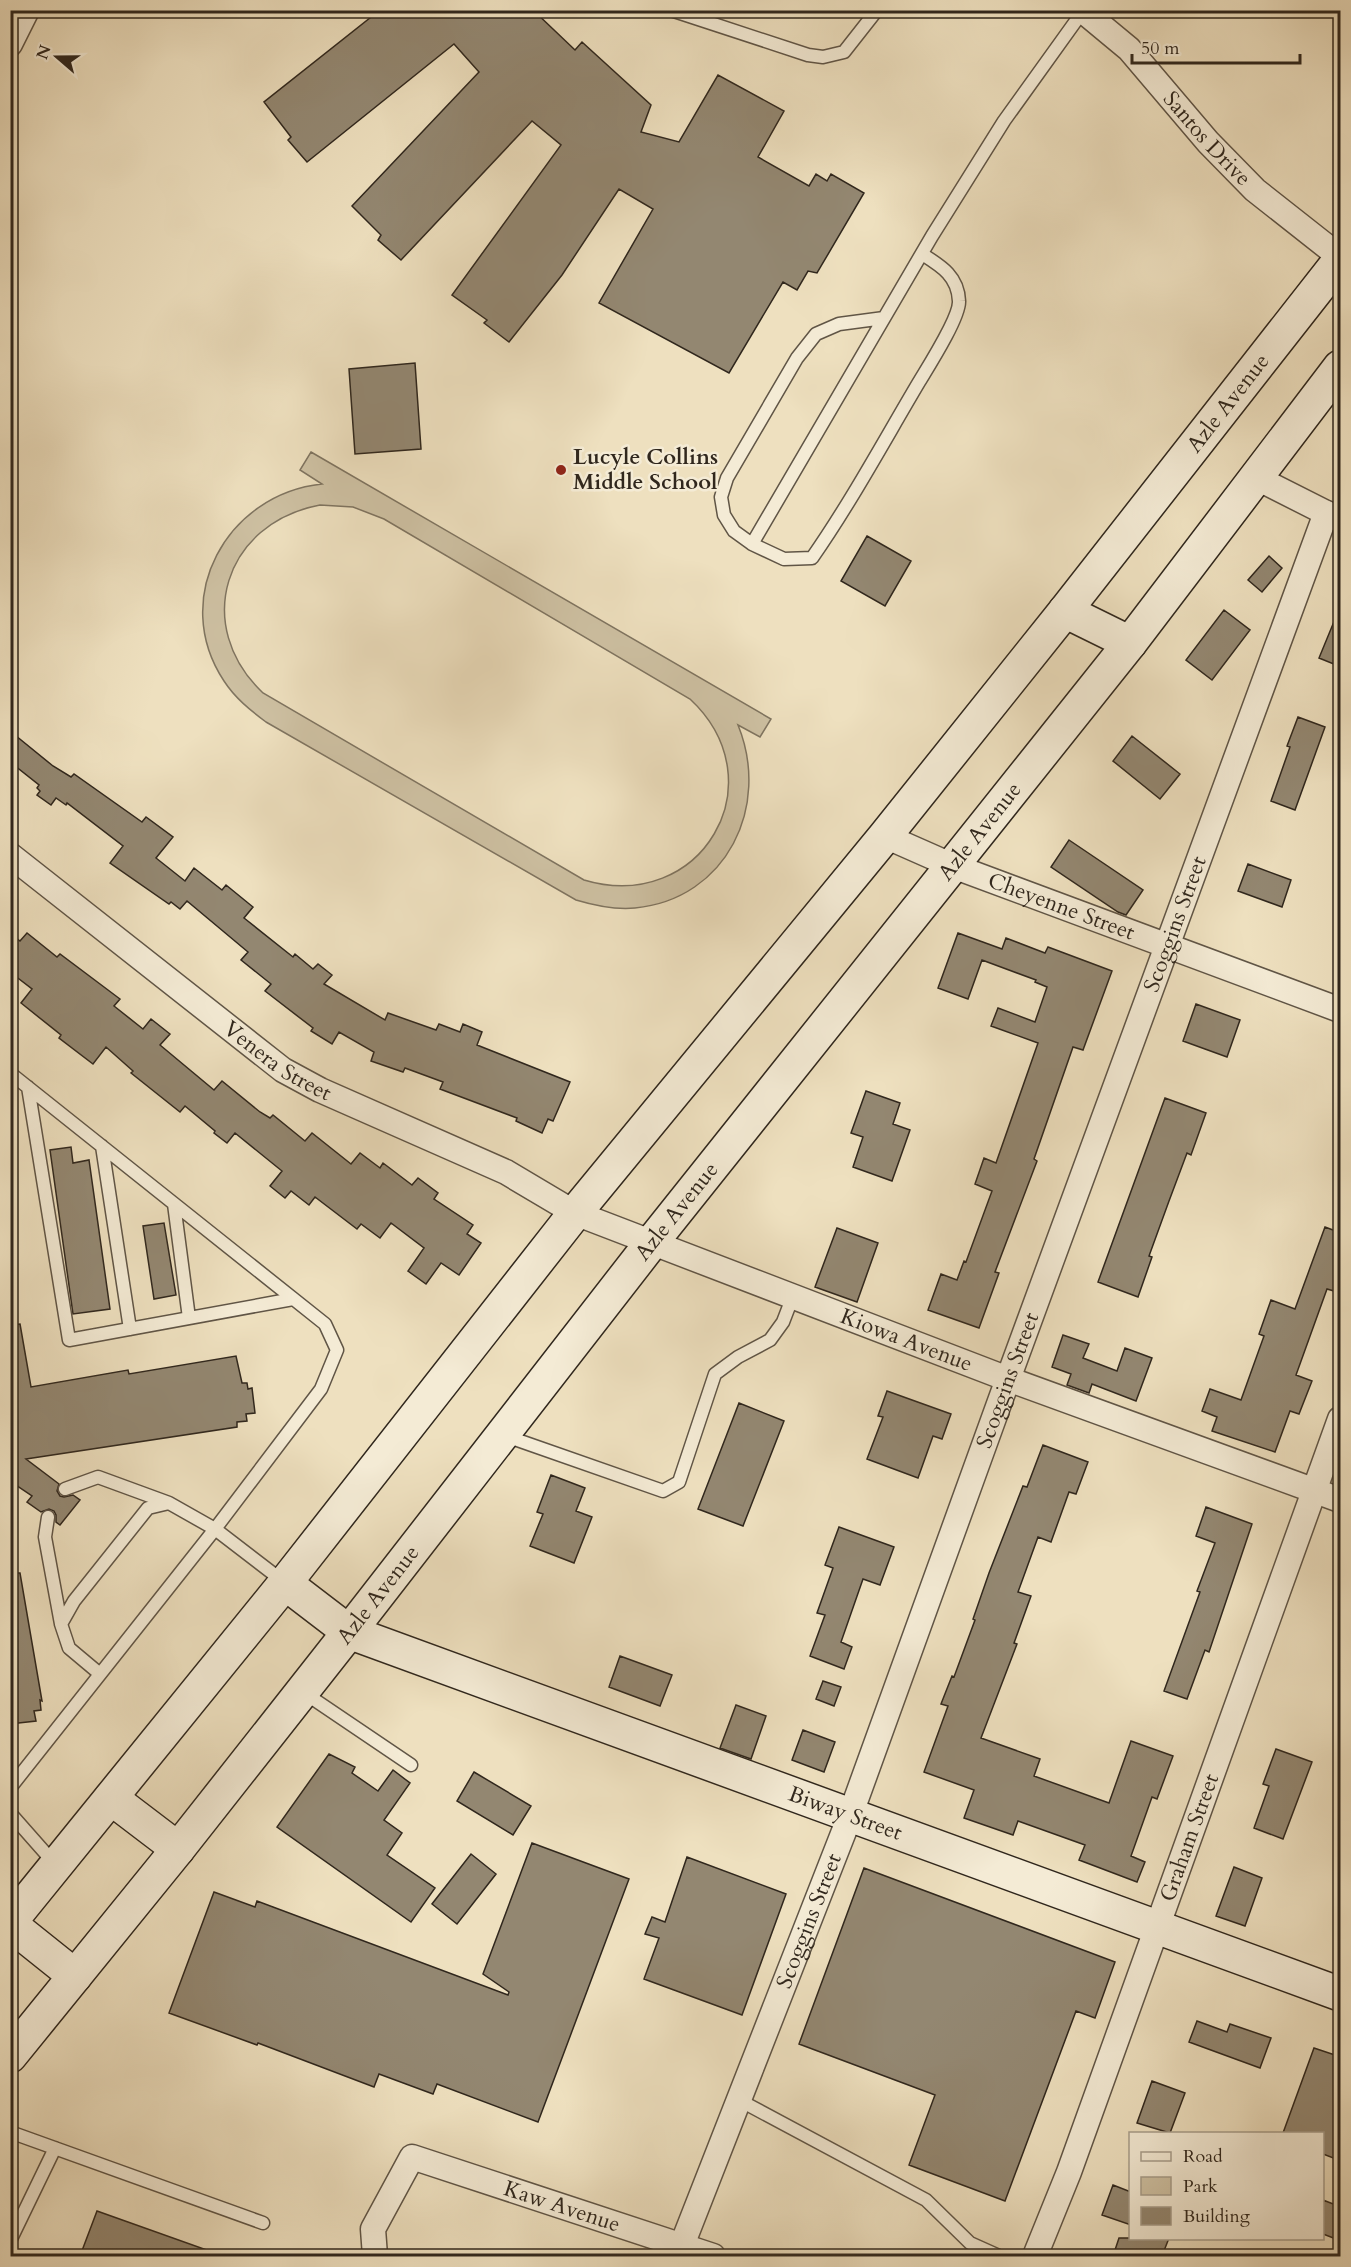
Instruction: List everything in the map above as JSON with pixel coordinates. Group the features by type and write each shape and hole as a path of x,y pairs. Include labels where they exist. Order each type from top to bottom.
{"main road":[{"name":"Azle Avenue","path":"10,1923 285,1583 575,1212 885,836 1065,611 1341,258"},
{"name":"Azle Avenue","path":"10,2056 178,1849 652,1242 1130,643 1341,367"},
{"path":"1065,611 1130,643"},
{"name":"Biway Street","path":"285,1583 349,1632 1341,1994"},
{"path":"111,1798 178,1849"},
{"path":"10,1923 75,1976"}],"street":[{"path":"10,45 27,10"},
{"name":"Santos Drive","path":"1083,11 1129,49 1208,141 1255,190 1341,258"},
{"path":"1257,478 1333,517"},
{"name":"Scoggins Street","path":"682,2245 850,1816 1167,947 1333,517"},
{"name":"Cheyenne Street","path":"885,836 953,866 1341,1010"},
{"name":"Venera Street","path":"10,855 283,1070 320,1090 506,1172 575,1212"},
{"name":"Kiowa Avenue","path":"575,1212 1008,1379 1341,1500"},
{"name":"Graham Street","path":"1035,2256 1069,2172 1341,1419"},
{"name":"Kaw Avenue","path":"375,2256 373,2229 412,2157 713,2256"}],"lane":[{"path":"671,10 808,55 823,57 844,52 877,10"},
{"path":"752,544 922,254 1004,121 1083,11"},
{"path":"884,318 838,324 816,334 797,358 727,478 721,498 724,515 734,531 752,544 784,559 812,558 843,512 944,339 960,304 956,285 947,270 922,254"},
{"path":"10,1073 325,1324 337,1350 321,1389 215,1529 10,1788"},
{"path":"28,1087 69,1340 293,1299"},
{"path":"102,1146 130,1329"},
{"path":"174,1204 189,1318"},
{"path":"502,1434 663,1491 679,1482 715,1374 738,1356 770,1340 783,1322 793,1296"},
{"path":"65,1488 98,1476 169,1503 215,1529 285,1583"},
{"path":"61,1624 74,1601 148,1508 169,1503"},
{"path":"48,1517 45,1537 61,1624 69,1648 100,1674"},
{"path":"302,1691 411,1765"},
{"path":"10,1813 56,1865"},
{"path":"739,2100 926,2200 970,2243 999,2256"},
{"path":"10,2132 264,2223"},
{"path":"10,2241 55,2148"}],"green space":[{"path":"311,452 771,719 760,737 738,725 747,756 749,786 744,816 733,844 717,868 695,887 667,901 635,908 620,908 598,906 576,900 266,722 243,703 224,681 209,649 203,617 206,585 217,555 235,529 259,507 288,492 322,484 300,470","holes":["320,505 353,507 384,519 690,699 716,732 727,767 726,802 714,834 692,860 662,878 626,886 584,880 263,693 241,666 228,638 225,609 229,581 241,555 261,533 287,515"]}],"building":[{"path":"380,10 533,10 575,50 582,42 651,105 641,132 679,142 718,75 784,111 758,157 809,186 816,174 827,181 831,174 864,193 817,273 808,271 797,290 783,282 729,373 599,303 653,209 619,189 562,275 509,342 484,323 487,320 452,295 561,145 532,121 401,260 378,240 381,235 352,206 479,72 454,44 307,162 288,140 291,137 264,102"},
{"path":"415,363 421,449 355,454 349,369"},
{"path":"867,536 911,561 885,606 841,581"},
{"path":"1269,556 1282,568 1262,592 1248,580"},
{"path":"1341,608 1341,667 1319,658"},
{"path":"1224,610 1250,630 1212,680 1186,660"},
{"path":"1298,717 1325,727 1295,810 1271,801"},
{"path":"10,731 53,766 71,777 74,774 142,822 146,817 173,837 156,858 185,881 194,868 222,890 226,885 253,907 244,918 293,957 295,954 313,969 318,964 332,975 324,984 385,1020 388,1013 436,1030 439,1024 460,1032 463,1024 482,1032 477,1045 570,1082 553,1121 548,1119 542,1133 516,1121 517,1118 440,1089 443,1082 405,1068 403,1072 371,1061 374,1052 339,1032 332,1044 311,1031 313,1028 265,991 271,984 241,960 248,952 187,901 180,909 171,902 169,904 110,863 123,846 67,803 66,805 56,798 51,805 37,795 40,791 37,788 39,785 10,762"},
{"path":"1132,736 1180,774 1160,799 1113,761"},
{"path":"1069,840 1143,890 1126,915 1051,867"},
{"path":"1248,864 1291,880 1282,907 1238,891"},
{"path":"10,933 20,941 27,933 57,957 60,954 120,999 114,1006 143,1029 151,1019 170,1034 160,1045 214,1090 222,1081 260,1112 270,1118 273,1115 305,1141 312,1133 351,1164 360,1153 380,1168 383,1163 412,1185 418,1178 438,1193 434,1199 473,1225 467,1234 481,1243 459,1275 441,1263 426,1284 408,1271 424,1248 391,1223 380,1238 361,1224 357,1229 315,1197 309,1205 291,1191 285,1198 270,1186 282,1171 235,1133 227,1143 185,1106 180,1112 131,1073 133,1071 106,1047 93,1064 59,1038 61,1035 21,1003 32,989 10,972"},
{"path":"958,933 1002,949 1006,938 1045,953 1048,947 1112,971 1083,1050 1073,1047 1034,1159 1037,1161 995,1272 999,1273 979,1328 928,1310 941,1274 957,1280 964,1261 966,1262 992,1191 975,1184 984,1158 996,1163 1038,1043 991,1026 998,1008 1035,1022 1047,987 1035,982 1036,980 982,960 968,999 938,988"},
{"path":"1196,1004 1240,1020 1227,1057 1183,1041"},
{"path":"866,1091 900,1103 893,1124 910,1130 892,1181 853,1167 863,1137 851,1133"},
{"path":"1165,1098 1206,1113 1191,1155 1187,1153 1169,1201 1149,1256 1152,1257 1138,1297 1098,1282"},
{"path":"71,1147 73,1163 89,1160 110,1309 73,1314 50,1150"},
{"path":"164,1223 176,1295 154,1299 143,1226"},
{"path":"1325,1227 1341,1233 1341,1272 1334,1291 1327,1289 1296,1375 1312,1381 1299,1414 1290,1411 1275,1452 1212,1431 1217,1417 1202,1411 1210,1389 1241,1400 1264,1336 1259,1334 1271,1300 1295,1309"},
{"path":"837,1228 878,1243 857,1302 815,1287"},
{"path":"20,1324 31,1387 128,1370 129,1374 236,1356 242,1383 247,1383 248,1389 252,1388 255,1413 246,1414 247,1421 237,1422 237,1427 26,1459 59,1484 57,1491 60,1496 73,1495 80,1500 60,1525 56,1522 54,1511 49,1509 41,1512 27,1502 32,1496 10,1481 10,1325"},
{"path":"1063,1335 1089,1344 1083,1358 1117,1371 1125,1348 1152,1358 1136,1401 1092,1384 1089,1393 1067,1385 1071,1374 1052,1367"},
{"path":"887,1391 951,1414 942,1439 933,1436 918,1478 867,1459 883,1417 878,1416"},
{"path":"739,1403 784,1421 743,1526 698,1509"},
{"path":"1043,1445 1088,1462 1076,1494 1069,1492 1051,1542 1038,1537 1018,1592 1031,1596 1014,1643 1017,1644 981,1738 1040,1759 1034,1776 1109,1803 1131,1741 1173,1756 1157,1799 1152,1797 1131,1856 1145,1862 1137,1882 1079,1860 1085,1845 1018,1821 1013,1835 964,1818 974,1790 924,1772 948,1706 941,1704 952,1676 954,1677 989,1573 1023,1486 1027,1487"},
{"path":"551,1475 585,1488 576,1511 592,1517 574,1563 530,1546 543,1514 537,1512"},
{"path":"1206,1507 1252,1524 1209,1652 1205,1650 1187,1699 1164,1691 1215,1543 1196,1536"},
{"path":"839,1527 894,1547 880,1585 863,1579 841,1642 852,1647 844,1669 810,1656 825,1615 817,1613 833,1568 825,1565"},
{"path":"10,1573 20,1573 42,1701 40,1700 41,1710 34,1711 36,1721 10,1724"},
{"path":"620,1656 672,1675 660,1706 609,1687"},
{"path":"823,1681 841,1687 834,1706 816,1699"},
{"path":"736,1705 766,1716 751,1759 720,1748"},
{"path":"803,1730 835,1742 824,1772 792,1760"},
{"path":"1276,1749 1312,1762 1283,1839 1254,1828 1269,1786 1263,1784"},
{"path":"329,1754 355,1767 352,1773 378,1791 393,1770 410,1783 384,1820 402,1833 387,1855 435,1888 411,1922 277,1827"},
{"path":"474,1772 531,1806 513,1835 457,1801"},
{"path":"532,1843 629,1879 538,2122 437,2084 433,2094 379,2074 374,2087 258,2043 257,2045 169,2013 214,1892 255,1907 257,1901 508,1995 509,1992 483,1974"},
{"path":"471,1854 496,1874 457,1924 432,1904"},
{"path":"687,1857 786,1894 742,2015 644,1979 659,1938 645,1934 652,1917 665,1922"},
{"path":"1234,1867 1262,1878 1245,1926 1216,1916"},
{"path":"864,1868 1115,1962 1095,2018 1076,2011 1005,2201 909,2165 935,2095 799,2044"},
{"path":"1197,2021 1227,2032 1230,2024 1271,2038 1260,2068 1189,2042"},
{"path":"1314,2048 1341,2057 1341,2112 1334,2129 1341,2131 1341,2161 1324,2154 1324,2132 1283,2132"},
{"path":"1152,2081 1185,2093 1170,2132 1137,2123"},
{"path":"1113,2185 1129,2191 1129,2224 1102,2215"},
{"path":"1324,2200 1341,2207 1341,2227 1336,2239 1324,2234"},
{"path":"97,2211 218,2254 218,2256 80,2256"},
{"path":"1119,2238 1168,2240 1162,2256 1113,2256"}],"place":[{"name":"Lucyle Collins Middle School","path":"561,470"}]}
